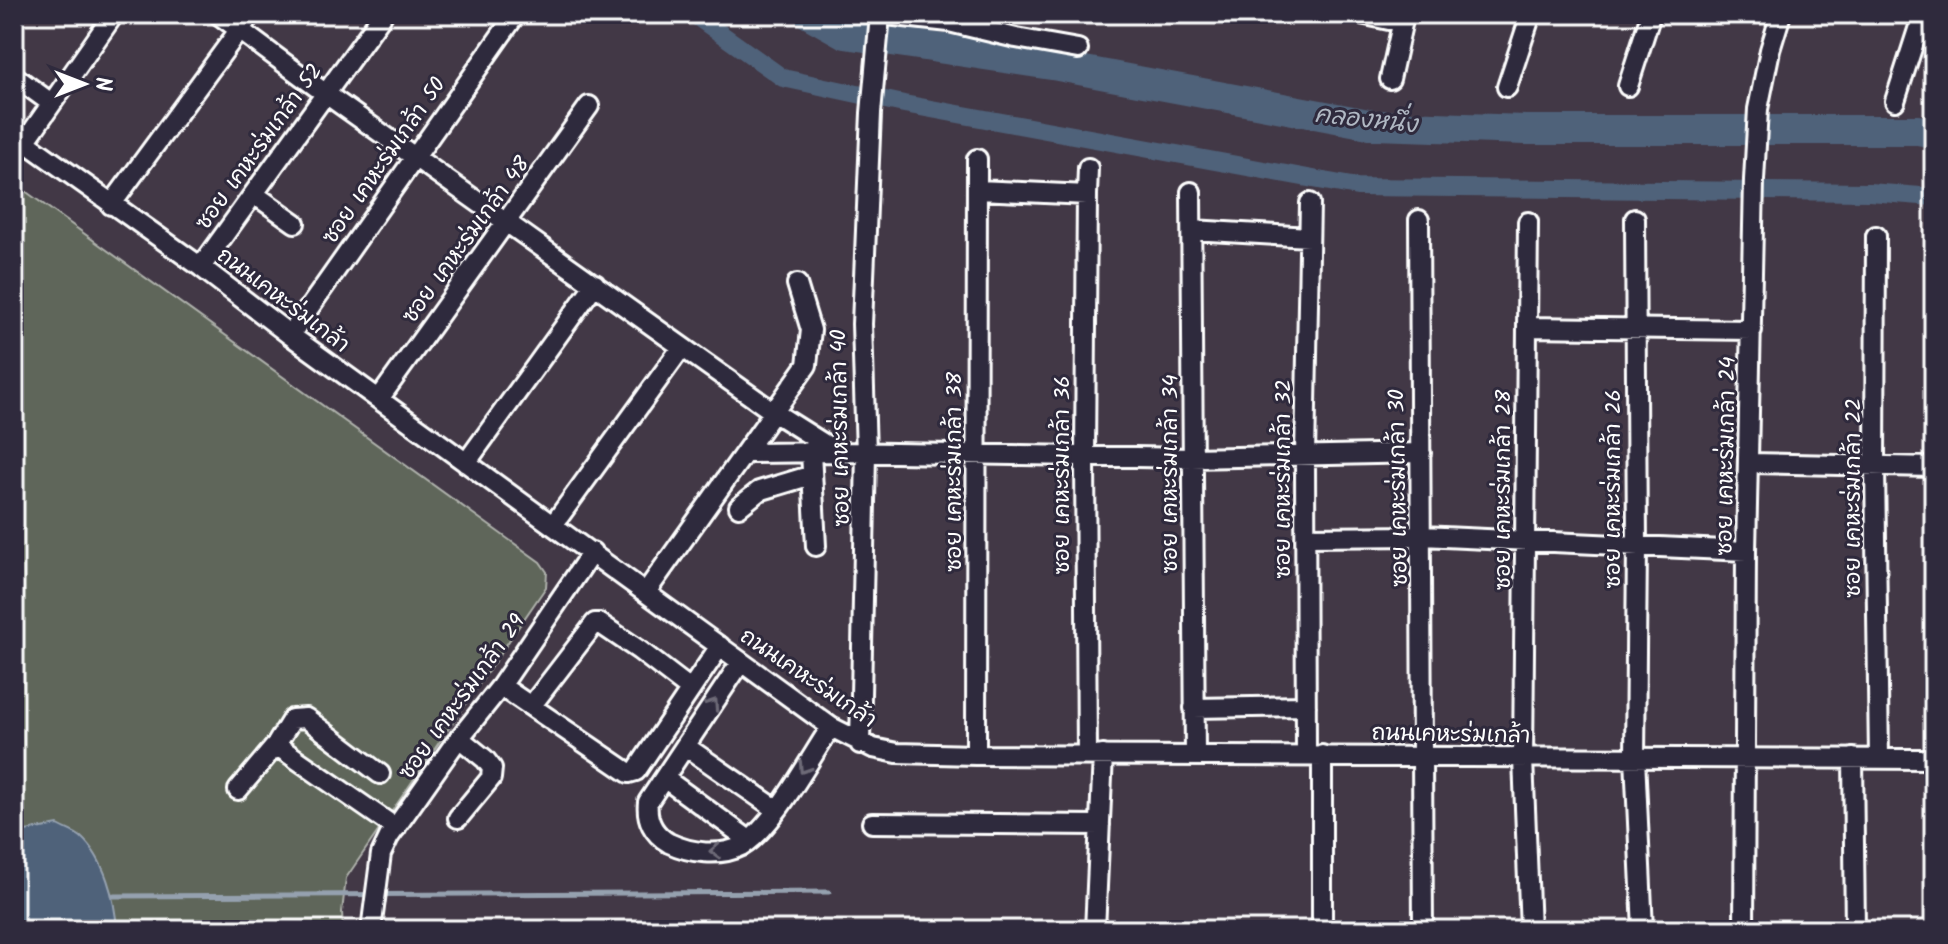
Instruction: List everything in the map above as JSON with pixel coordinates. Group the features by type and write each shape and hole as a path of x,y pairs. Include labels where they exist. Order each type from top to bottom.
{"street":[{"path":"20,138 51,103 114,14"},
{"path":"218,14 682,347 770,420 837,452"},
{"path":"111,205 251,14"},
{"name":"ซอย เคหะร่มเกล้า 52","path":"201,267 383,14"},
{"name":"ซอย เคหะร่มเกล้า 50","path":"290,335 516,14"},
{"path":"1361,14 1389,20 1405,17 1390,79"},
{"path":"1507,87 1531,14"},
{"path":"1628,86 1651,14"},
{"name":"ซอย เคหะร่มเกล้า 24","path":"1744,930 1746,551 1754,180 1758,109 1781,14"},
{"path":"1895,101 1923,14"},
{"path":"879,15 950,18 1078,49"},
{"name":"ซอย เคหะร่มเกล้า 40","path":"860,744 866,453 862,324 871,113 879,15"},
{"path":"14,76 51,103"},
{"name":"ซอย เคหะร่มเกล้า 48","path":"379,399 589,106"},
{"name":"ถนนเคหะร่มเกล้า","path":"20,138 831,727 860,744 897,753 976,755 1934,759"},
{"name":"ซอย เคหะร่มเกล้า 38","path":"976,755 977,159"},
{"name":"ซอย เคหะร่มเกล้า 36","path":"1088,168 1085,458 1100,825 1095,930"},
{"path":"978,190 1087,195"},
{"name":"ซอย เคหะร่มเกล้า 34","path":"1191,192 1195,756"},
{"path":"254,194 295,223"},
{"name":"ซอย เคหะร่มเกล้า 32","path":"1310,203 1305,456 1306,706 1314,755 1322,930"},
{"name":"ซอย เคหะร่มเกล้า 26","path":"1635,219 1635,758 1643,930"},
{"name":"ซอย เคหะร่มเกล้า 30","path":"1419,220 1423,930"},
{"name":"ซอย เคหะร่มเกล้า 28","path":"1528,222 1523,759 1530,930"},
{"path":"1192,230 1309,237"},
{"name":"ซอย เคหะร่มเกล้า 22","path":"1876,236 1879,758"},
{"path":"466,463 595,284"},
{"path":"646,592 807,365 811,330 797,284"},
{"path":"1527,327 1752,330"},
{"path":"553,525 682,347"},
{"path":"811,452 816,546"},
{"path":"745,453 1192,458 1421,453"},
{"path":"1749,463 1934,467"},
{"path":"739,507 759,491 812,475"},
{"path":"1306,537 1422,536 1746,551"},
{"name":"ซอย เคหะร่มเกล้า 29","path":"371,930 381,854 396,828 459,738 501,686 592,552"},
{"path":"532,705 595,623 639,650 690,689"},
{"path":"501,686 629,773 636,771 720,646"},
{"path":"741,662 648,802 651,826 663,839 688,849 713,853 728,851 749,840 761,830 831,727"},
{"path":"1194,708 1306,706"},
{"path":"238,790 276,745 292,719 306,718 380,774"},
{"path":"458,818 491,778 492,768 459,738"},
{"path":"276,745 396,828"},
{"path":"685,746 776,809"},
{"path":"1853,758 1855,930"},
{"path":"664,778 749,840"},
{"path":"872,823 1100,825"}],"shaded area":[{"path":"14,183 540,562 547,572 546,587 346,878 343,930 14,930"}],"water":[{"path":"58,825 81,837 96,856 111,893 117,930 14,930 14,833"}],"waterway":[{"path":"693,14 783,78 904,104 1357,187 1869,192 1934,197"},
{"name":"คลองหนึ่ง","path":"809,14 845,34 1058,66 1374,125 1526,130 1918,130 1934,133"},
{"path":"114,896 829,892"}]}
